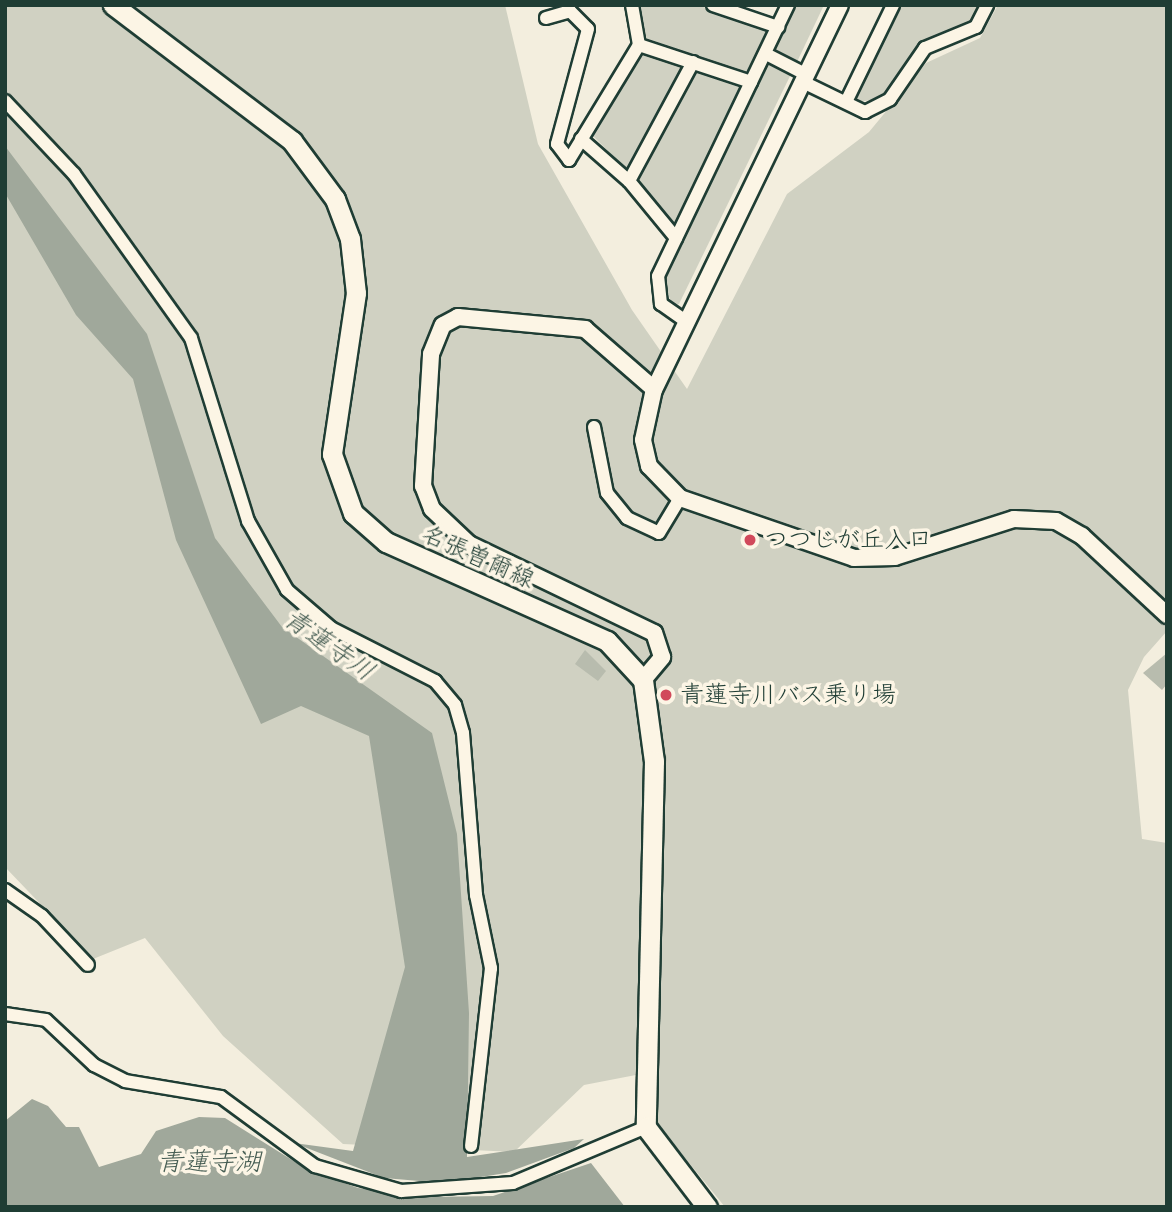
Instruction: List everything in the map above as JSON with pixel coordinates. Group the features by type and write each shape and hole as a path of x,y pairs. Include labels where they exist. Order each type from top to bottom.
{"main road":[{"name":"名張曽爾線","path":"113,5 292,141 335,199 350,239 356,293 333,461 353,513 386,542 607,641 643,680"},
{"path":"643,680 654,761 646,1127 707,1207"}],"street":[{"path":"547,18 570,11 588,29 558,150 569,160 639,45 632,5"},
{"path":"713,5 778,27"},
{"path":"687,322 665,309 656,288 676,238 788,5"},
{"path":"840,5 654,389 644,454 656,477 680,498 868,559 1014,519 1056,521 1082,536 1167,615"},
{"path":"846,102 893,5"},
{"path":"770,56 865,112 891,99 919,54 972,30 987,5"},
{"path":"639,45 751,82"},
{"path":"629,181 693,62"},
{"path":"5,101 74,174 191,338 248,522 287,590 331,628 435,681 455,705 463,733 475,895 491,968 471,1146"},
{"path":"581,139 629,181 676,238"},
{"path":"643,680 662,657 654,634 469,544 432,509 423,486 429,364 449,321 483,316 585,330 654,389"},
{"path":"594,427 607,493 627,518 659,533 680,498"},
{"path":"5,890 42,916 88,965"},
{"path":"5,1014 46,1020 94,1065 125,1081 220,1097 315,1167 401,1191 482,1190 537,1176 582,1153 646,1127"}],"shaded area":[{"path":"5,5 505,5 538,144 632,310 687,389 787,194 869,132 926,63 980,38 998,5 1167,5 1167,631 1144,657 1128,690 1142,839 1167,843 1167,1207 725,1207 659,1126 641,1074 584,1085 514,1152 343,1144 223,1036 145,938 93,959 5,867"},
{"path":"636,5 697,5 764,26 768,34 752,68 744,72 648,42"},
{"path":"793,5 824,5 796,64 771,52"},
{"path":"899,5 981,5 966,27 914,50 882,98 859,102 856,93"},
{"path":"644,54 679,63 684,71 631,167 624,167 591,134"},
{"path":"768,60 792,72 679,304 673,306 662,279"},
{"path":"702,71 739,82 743,90 677,224 668,225 638,177 694,74"}],"water":[{"path":"5,146 147,334 215,538 282,627 432,733 457,834 469,1013 467,1157 584,1139 574,1148 506,1173 443,1183 384,1178 294,1143 353,1151 405,967 369,736 301,706 261,724 176,540 133,379 76,315 5,193"},
{"name":"青蓮寺湖","path":"32,1099 48,1106 66,1127 79,1127 99,1167 141,1154 156,1131 199,1117 225,1118 308,1170 358,1188 428,1197 493,1196 591,1163 625,1207 5,1207 5,1121"}],"building":[{"path":"585,650 606,671 598,681 575,664"},
{"path":"1167,653 1167,684 1162,690 1143,673"}],"place":[{"name":"つつじが丘入口","path":"750,540"},
{"name":"青蓮寺川バス乗り場","path":"666,695"}],"water label":[{"name":"青蓮寺川","path":"329,645"}]}
